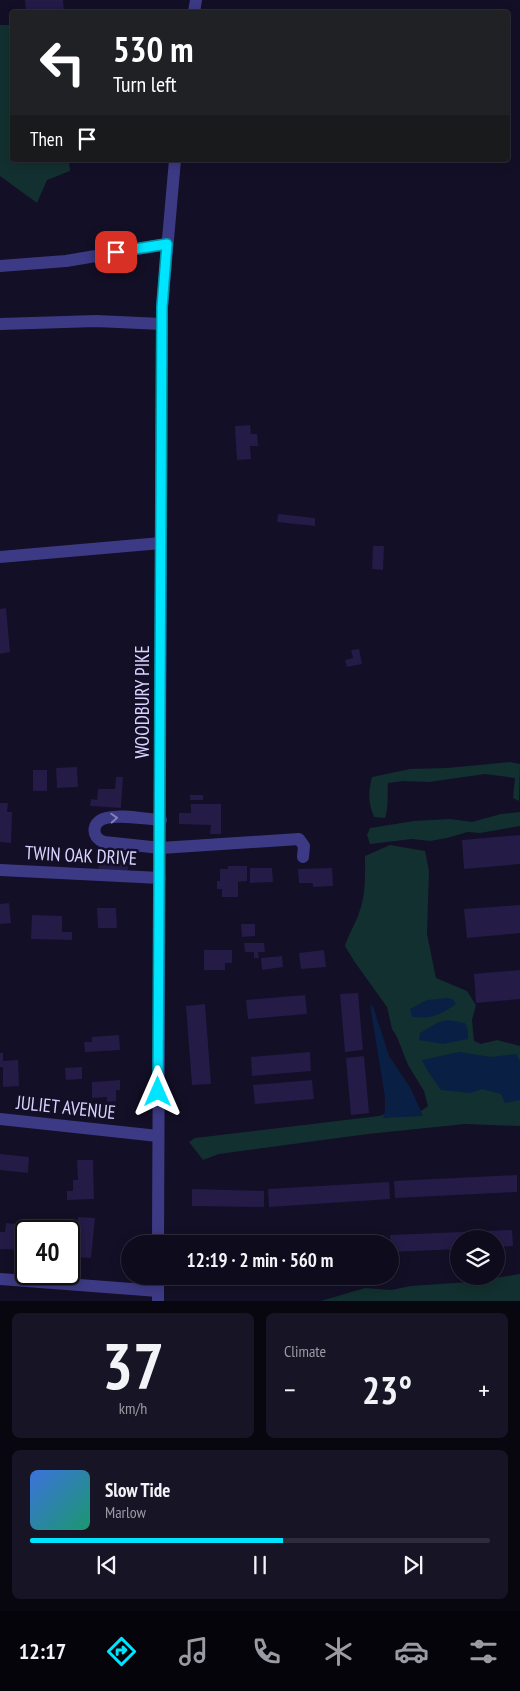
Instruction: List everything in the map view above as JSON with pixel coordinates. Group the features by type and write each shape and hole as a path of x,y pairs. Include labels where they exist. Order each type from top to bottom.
{"street":[{"name":"WOODBURY PIKE","path":"158,1235 162,324 175,162"},
{"path":"0,266 66,261 167,244"},
{"path":"0,324 96,322 162,324"},
{"path":"0,557 162,543"},
{"path":"160,820 105,818 98,821 94,830 98,840 104,842 161,848 299,839 304,846 303,857"},
{"name":"TWIN OAK DRIVE","path":"0,870 160,878"},
{"name":"JULIET AVENUE","path":"0,1119 158,1136"},
{"path":"0,1279 158,1296"}],"green space":[{"path":"0,25 10,25 10,162 69,162 70,171 47,180 37,203 0,176"},
{"path":"510,762 520,764 519,801 513,798 515,778 485,774 429,782 403,781 388,783 385,818 374,817 369,797 372,777 410,769 447,768"},
{"path":"520,812 520,826 480,833 468,832 430,841 412,839 370,844 367,835 370,828 414,821 450,819 472,822 501,814"},
{"path":"390,845 425,851 429,871 427,934 436,978 467,991 476,1005 472,1020 474,1041 481,1044 497,1040 520,1046 520,1126 465,1124 368,1134 219,1154 203,1160 189,1142 195,1138 379,1116 391,1112 418,1113 428,1106 424,1091 408,1065 392,1029 387,1007 345,946 362,904 365,883 365,856"},
{"path":"520,1274 520,1301 321,1301 365,1288 391,1290 411,1286 450,1283 450,1285 505,1285 505,1276"}],"water":[{"path":"453,999 456,1004 445,1011 430,1017 412,1017 410,1009 427,1000"},
{"path":"370,1005 373,1006 389,1056 411,1089 423,1116 383,1118 385,1097"},
{"path":"448,1020 465,1023 468,1030 468,1039 443,1044 419,1040 420,1033 439,1022"},
{"path":"459,1052 491,1057 516,1054 520,1061 520,1100 505,1103 501,1094 482,1089 470,1093 441,1090 422,1060"}],"building":[{"path":"25,0 63,0 64,10 26,10"},
{"path":"250,425 251,434 257,434 258,446 250,446 251,459 237,460 235,426"},
{"path":"278,514 315,518 315,526 277,522"},
{"path":"373,546 384,546 383,570 372,569"},
{"path":"6,608 10,652 0,654 0,609"},
{"path":"359,649 362,664 347,667 345,660 353,658 351,650"},
{"path":"77,767 78,787 57,788 56,768"},
{"path":"33,770 47,770 47,791 33,791"},
{"path":"116,777 123,777 121,808 90,806 91,799 97,800 98,789 115,789"},
{"path":"190,795 203,795 203,800 190,800"},
{"path":"0,803 8,803 7,812 12,812 11,843 0,842"},
{"path":"191,804 221,804 221,834 210,834 211,825 179,824 179,813 191,813"},
{"path":"520,835 520,864 464,869 462,840"},
{"path":"114,847 114,852 127,851 128,870 99,871 97,848"},
{"path":"228,866 247,866 247,881 238,882 238,897 222,897 222,889 217,889 217,881 220,881 220,869 228,869"},
{"path":"250,868 272,868 273,882 250,883"},
{"path":"332,868 333,886 313,887 313,883 299,883 298,869"},
{"path":"9,903 11,923 0,924 0,904"},
{"path":"520,905 520,933 467,938 464,909"},
{"path":"97,908 116,908 117,928 98,928"},
{"path":"32,915 62,916 62,932 72,932 72,940 31,939"},
{"path":"241,924 255,924 255,936 242,937"},
{"path":"244,943 264,943 265,952 258,952 259,958 254,958 254,952 245,952"},
{"path":"204,950 232,950 232,963 225,963 225,970 204,970"},
{"path":"324,950 326,967 301,969 299,953"},
{"path":"282,956 283,967 262,970 261,958"},
{"path":"520,970 520,999 476,1003 474,974"},
{"path":"358,993 363,1050 345,1052 340,994"},
{"path":"305,995 307,1014 248,1019 246,1000"},
{"path":"205,1004 211,1084 192,1085 186,1006"},
{"path":"119,1035 120,1050 85,1052 84,1042 92,1042 92,1037"},
{"path":"310,1052 311,1071 252,1076 251,1057"},
{"path":"0,1053 3,1053 3,1061 18,1060 19,1086 3,1087 3,1067 0,1067"},
{"path":"364,1056 369,1113 351,1115 346,1058"},
{"path":"82,1067 82,1079 66,1080 65,1068"},
{"path":"120,1080 120,1090 116,1090 116,1101 107,1102 107,1097 92,1098 92,1082"},
{"path":"312,1080 314,1099 255,1104 253,1085"},
{"path":"0,1154 29,1157 28,1173 0,1170"},
{"path":"77,1160 93,1160 94,1199 67,1200 67,1191 73,1191 73,1180 78,1180"},
{"path":"517,1175 517,1192 395,1198 394,1181"},
{"path":"389,1182 390,1199 269,1207 268,1189"},
{"path":"192,1189 264,1191 264,1207 192,1206"},
{"path":"78,1217 95,1218 91,1258 80,1257 80,1220 78,1220"},
{"path":"6,1223 15,1224 15,1250 0,1249 0,1232 5,1232"},
{"path":"505,1230 512,1230 513,1246 505,1246"},
{"path":"450,1233 450,1249 399,1252 399,1235 390,1235"}],"route":[{"path":"116,252 167,244 162,307 158,1092"}]}
